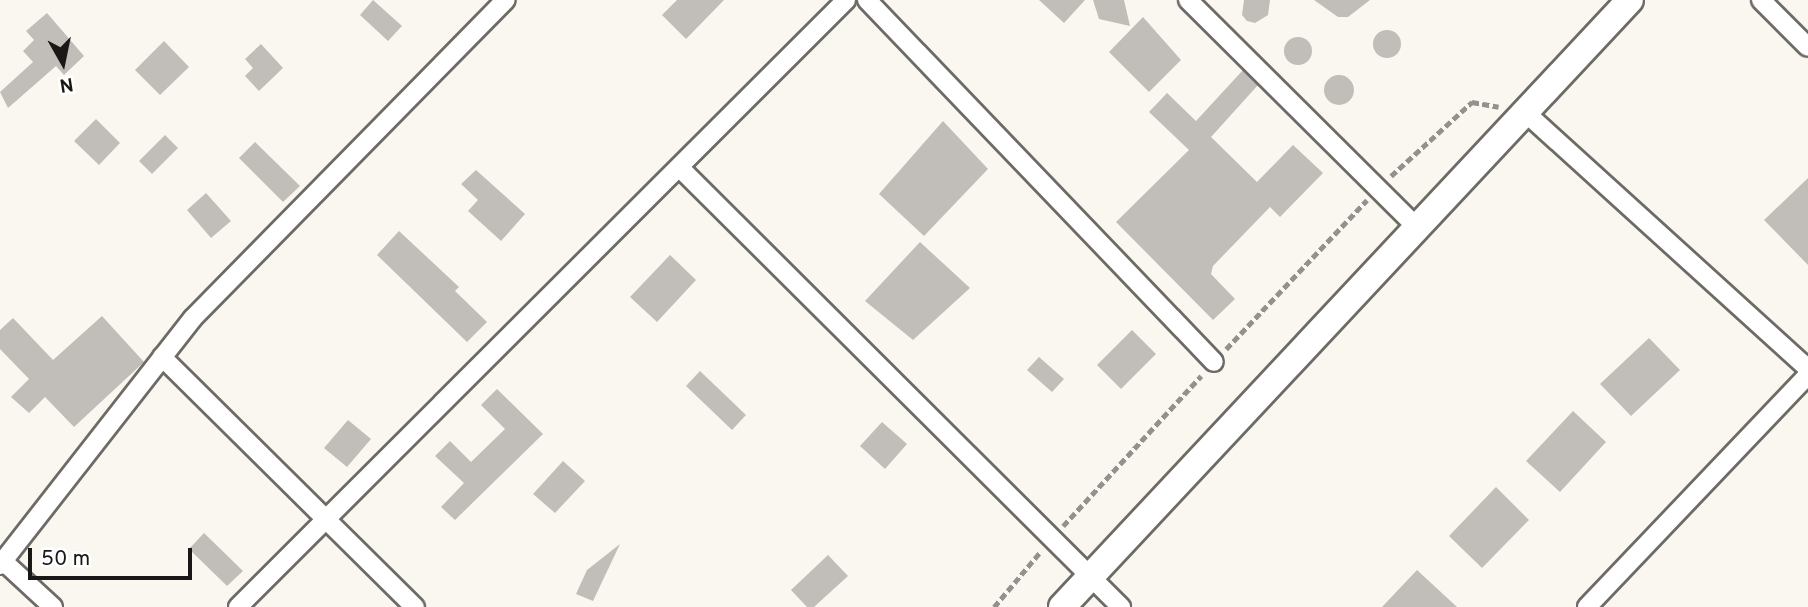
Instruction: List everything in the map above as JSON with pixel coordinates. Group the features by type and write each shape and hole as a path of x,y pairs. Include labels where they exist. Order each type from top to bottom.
{"main road":[{"path":"1062,607 1419,229 1630,0"}],"street":[{"path":"53,607 2,563 192,318 506,0"},
{"path":"238,607 681,169 846,0"},
{"path":"867,0 1214,362"},
{"path":"1188,0 1419,229"},
{"path":"1761,0 1808,47"},
{"path":"1526,113 1808,369"},
{"path":"681,169 1121,607"},
{"path":"162,357 415,607"},
{"path":"1587,607 1808,374"}],"path":[{"path":"994,607 1052,539 1214,362 1378,188 1472,102 1526,113"}],"building":[{"path":"373,0 402,26 388,41 360,15"},
{"path":"677,0 724,0 686,39 662,15"},
{"path":"1039,0 1085,0 1064,23"},
{"path":"1093,0 1124,0 1130,26 1099,19"},
{"path":"1244,0 1270,0 1268,15 1255,23 1247,21 1242,15"},
{"path":"1314,0 1370,0 1348,17 1338,17"},
{"path":"47,13 84,56 64,75 56,66 8,108 0,92 33,62 23,51 34,40 26,31"},
{"path":"1143,17 1181,60 1149,92 1109,52"},
{"path":"1387,30 1397,34 1401,44 1397,54 1387,58 1377,54 1373,44 1377,34"},
{"path":"1298,37 1308,41 1312,51 1308,61 1298,65 1288,61 1284,51 1288,41"},
{"path":"164,41 189,67 160,95 135,70"},
{"path":"261,44 283,68 259,91 245,76 253,68 245,59"},
{"path":"1243,70 1258,85 1211,137 1257,182 1293,145 1323,173 1280,217 1270,207 1213,266 1211,274 1235,299 1213,320 1116,222 1189,150 1149,112 1167,93 1196,121"},
{"path":"1339,75 1345,76 1353,84 1353,96 1345,104 1339,105 1333,104 1325,96 1324,90 1325,84 1333,76"},
{"path":"96,119 120,143 99,165 74,141"},
{"path":"943,121 988,169 924,236 879,194"},
{"path":"165,135 178,148 152,174 139,161"},
{"path":"255,142 300,186 283,202 239,158"},
{"path":"476,170 525,214 501,241 468,211 478,200 461,184"},
{"path":"1808,178 1808,265 1764,220"},
{"path":"206,193 231,221 211,238 187,210"},
{"path":"399,231 459,287 455,291 487,322 467,342 377,255"},
{"path":"920,242 970,288 913,340 865,301"},
{"path":"670,255 696,280 657,322 630,297"},
{"path":"102,316 144,362 74,427 45,397 29,413 11,397 29,379 0,349 0,330 13,318 53,360"},
{"path":"1132,330 1156,354 1121,389 1097,365"},
{"path":"1649,338 1680,370 1631,416 1600,384"},
{"path":"1039,357 1064,379 1052,392 1027,370"},
{"path":"700,371 746,415 732,430 686,386"},
{"path":"497,389 543,434 455,520 441,507 464,483 435,456 450,441 471,462 505,429 481,405"},
{"path":"1573,411 1606,442 1560,492 1526,461"},
{"path":"348,420 371,439 347,467 324,448"},
{"path":"882,422 907,444 885,469 860,446"},
{"path":"563,461 585,481 555,513 533,494"},
{"path":"1496,487 1529,520 1482,568 1449,536"},
{"path":"204,533 243,571 227,586 189,549"},
{"path":"620,544 593,601 576,594 587,570"},
{"path":"828,555 848,576 814,607 807,607 791,590"},
{"path":"1417,570 1457,607 1382,607"}]}
